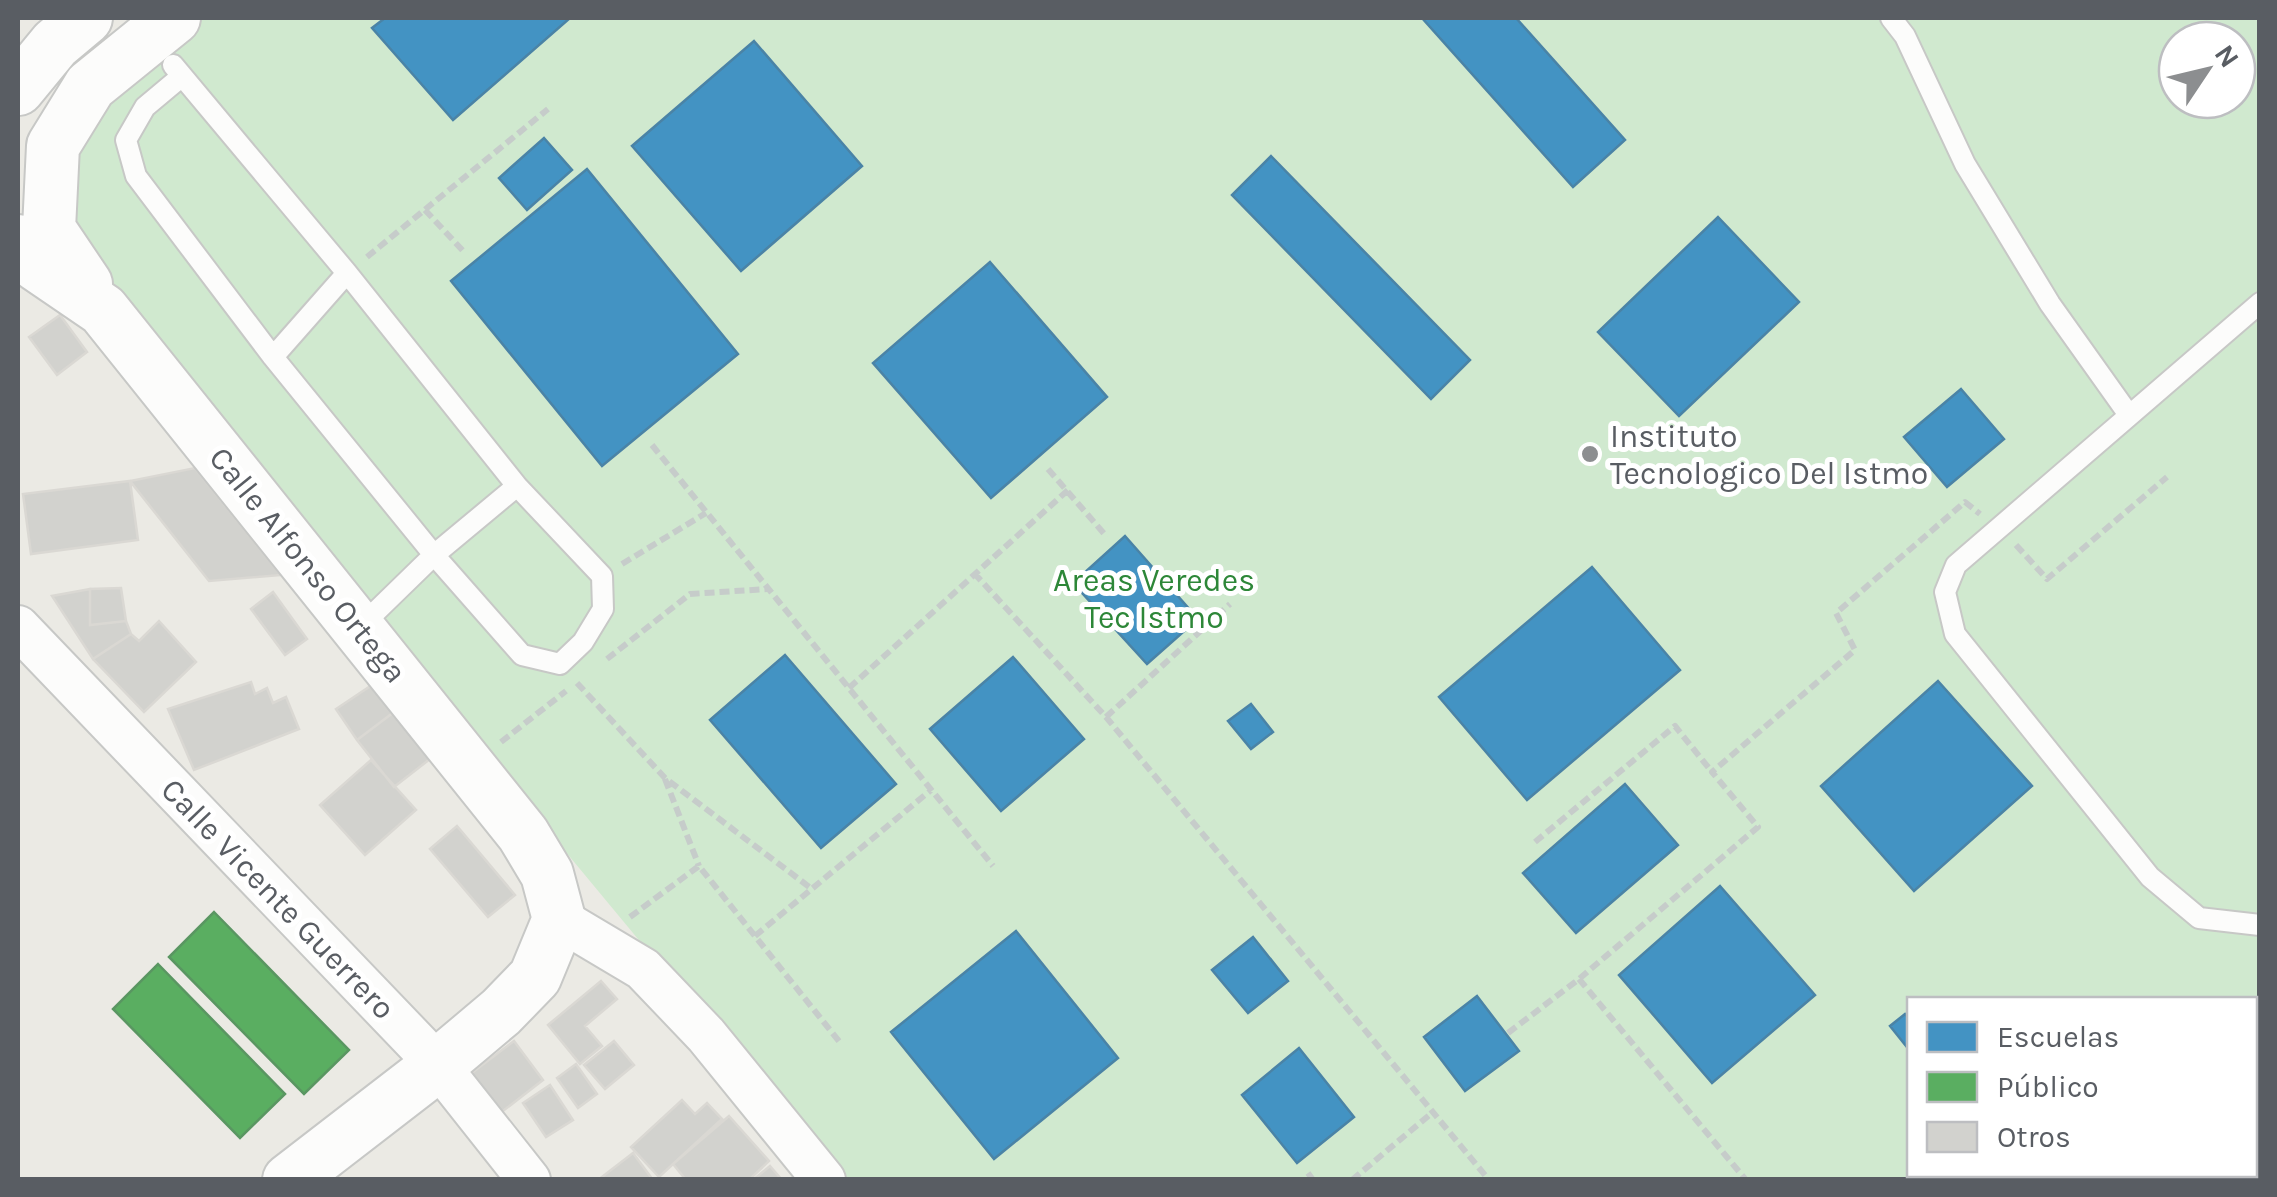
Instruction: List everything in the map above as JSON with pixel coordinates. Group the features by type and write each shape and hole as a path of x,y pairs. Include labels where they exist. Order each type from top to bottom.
{"street":[{"path":"18,89 54,44 86,18"},
{"path":"33,259 49,229 53,146 90,86 176,53"},
{"name":"Calle Alfonso Ortega","path":"33,259 103,310 523,834 578,930"},
{"name":"Calle Vicente Guerrero","path":"18,627 438,1065 529,1180"},
{"path":"290,1180 500,1012 578,930 643,969 681,1008 824,1180"}],"lane":[{"path":"1891,18 1905,36 1974,180 2050,304 2129,415"},
{"path":"176,53 347,273 517,486 602,576 603,609 583,642 560,664 522,655 434,555 274,357 136,176 126,140 176,53"},
{"path":"274,357 347,273"},
{"path":"2260,303 1956,565 1945,592 1956,634 2150,877 2198,918 2260,925"},
{"path":"359,628 434,555 517,486"}],"path":[{"path":"347,273 548,109"},
{"path":"425,210 465,253"},
{"path":"652,445 993,866"},
{"path":"1048,469 1107,538"},
{"path":"2047,579 2167,477"},
{"path":"849,688 1068,490"},
{"path":"1712,772 1854,650 1836,613 1965,502"},
{"path":"602,576 706,513"},
{"path":"974,573 1106,717 1489,1180"},
{"path":"605,660 690,594 768,589"},
{"path":"1106,717 1230,604"},
{"path":"560,664 665,778 812,889"},
{"path":"500,742 590,672"},
{"path":"1508,1032 1579,979 1758,827 1675,726 1535,842"},
{"path":"665,778 699,866 842,1045"},
{"path":"755,936 931,790"},
{"path":"578,930 699,866"},
{"path":"1579,979 1746,1180"},
{"path":"1352,1180 1433,1112"}],"green space":[{"name":"Areas Veredes Tec Istmo","path":"173,18 2259,18 2259,1179 837,1179 49,229 53,146"}],"building: Escuelas":[{"path":"385,18 570,18 453,120 372,28"},
{"path":"1422,18 1516,18 1625,140 1573,187"},
{"path":"754,41 862,166 741,271 632,146"},
{"path":"544,138 572,170 527,210 499,178"},
{"path":"1271,156 1470,360 1431,399 1232,195"},
{"path":"587,169 738,354 602,466 451,281"},
{"path":"1718,217 1799,302 1679,416 1598,332"},
{"path":"990,262 1107,397 991,498 873,363"},
{"path":"1961,389 2004,439 1947,487 1904,437"},
{"path":"1125,536 1198,619 1147,664 1073,583"},
{"path":"1592,567 1680,670 1527,800 1439,697"},
{"path":"785,655 896,784 821,848 710,720"},
{"path":"1013,657 1084,739 1001,811 930,729"},
{"path":"1938,681 2032,786 1914,891 1821,786"},
{"path":"1251,704 1273,732 1251,749 1228,721"},
{"path":"1625,784 1678,845 1576,933 1523,873"},
{"path":"1720,886 1815,995 1712,1083 1619,975"},
{"path":"1016,931 1118,1058 994,1159 891,1032"},
{"path":"1253,937 1288,981 1248,1013 1212,970"},
{"path":"1477,996 1519,1051 1465,1091 1424,1037"},
{"path":"1905,1014 1907,1016 1907,1047 1890,1026"},
{"path":"1299,1048 1354,1117 1297,1163 1242,1095"}],"building: Público":[{"path":"214,912 349,1050 304,1094 169,957"},
{"path":"158,964 285,1094 240,1138 113,1009"}],"building: Otros":[{"path":"60,315 87,352 57,375 29,337"},
{"path":"195,468 281,575 209,581 130,481"},
{"path":"130,481 138,540 31,554 23,494"},
{"path":"121,588 126,621 90,625 90,589"},
{"path":"90,589 90,625 126,621 131,634 93,659 52,596"},
{"path":"273,592 307,639 285,655 251,609"},
{"path":"159,621 196,662 144,712 93,659 131,634 139,641"},
{"path":"251,682 255,694 267,688 273,703 286,697 299,729 194,770 168,709"},
{"path":"372,685 394,712 357,740 336,709"},
{"path":"394,712 430,759 394,787 357,740"},
{"path":"371,760 416,810 365,855 320,805"},
{"path":"457,826 515,895 488,917 430,849"},
{"path":"601,981 617,999 585,1026 602,1046 580,1064 548,1025"},
{"path":"514,1041 543,1080 499,1114 469,1075"},
{"path":"614,1041 634,1065 605,1089 584,1065"},
{"path":"576,1064 597,1094 578,1108 557,1078"},
{"path":"550,1085 573,1120 546,1137 523,1103"},
{"path":"682,1100 695,1114 707,1103 722,1119 659,1177 631,1147"},
{"path":"729,1116 769,1161 749,1180 686,1180 673,1164"},
{"path":"633,1153 653,1180 598,1180"},
{"path":"770,1166 782,1180 753,1180"}],"place":[{"name":"Instituto Tecnologico Del Istmo","path":"1590,454"}]}
